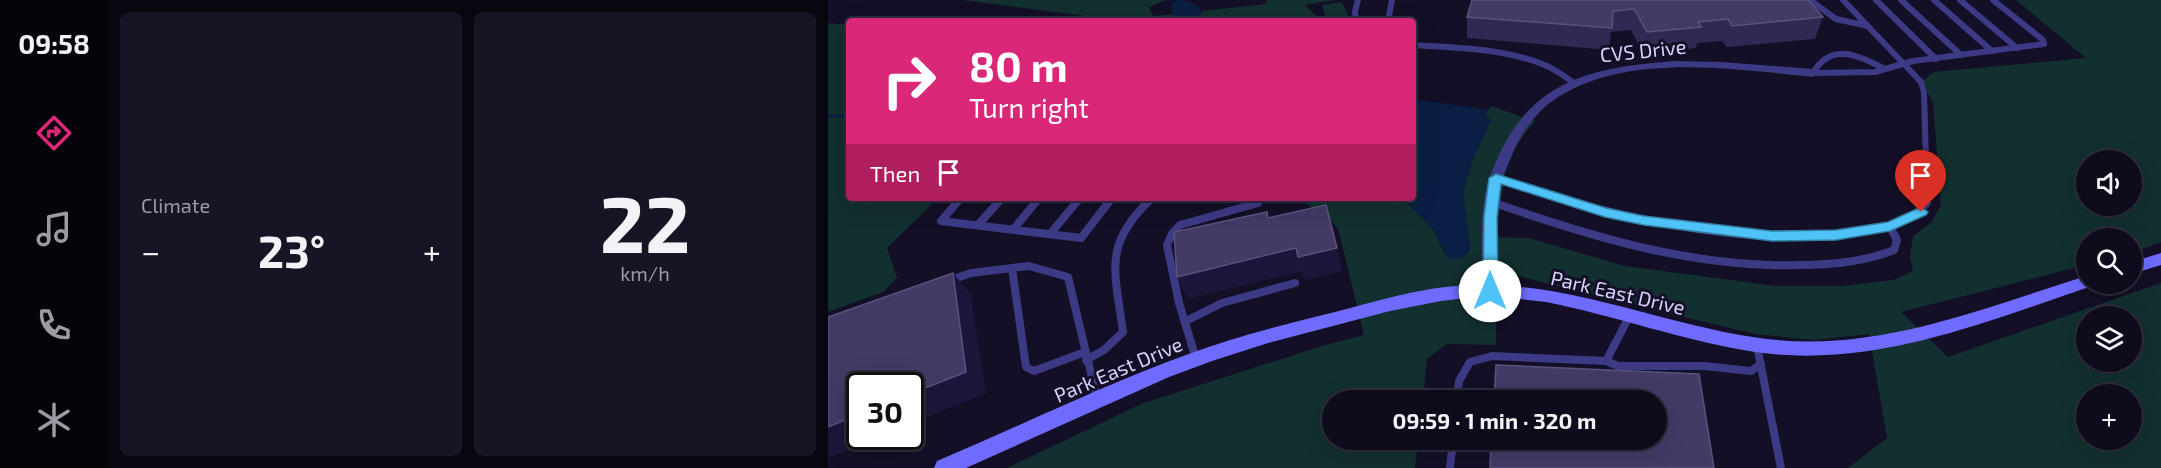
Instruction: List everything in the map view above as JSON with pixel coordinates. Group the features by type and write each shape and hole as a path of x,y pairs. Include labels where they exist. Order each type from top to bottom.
{"street":[{"name":"CVS Drive","path":"1490,291 1492,202 1496,178 1509,146 1528,118 1552,96 1574,83 1613,70 1680,63 1813,73"},
{"path":"2142,265 2161,259"},
{"name":"Park East Drive","path":"944,468 1196,359 1286,332 1413,299 1490,291 1556,297 1757,346 1820,350 1882,345 1934,331 2076,285"}],"lane":[{"path":"1355,18 1354,11 1358,0"},
{"path":"1389,18 1392,0"},
{"path":"1810,0 1820,12 1835,19 1868,26"},
{"path":"1496,178 1605,212 1644,220 1772,236 1836,235 1890,226 1916,215 1927,203 1924,93 1921,82 1843,0"},
{"path":"1876,0 1936,59"},
{"path":"1901,0 1961,56"},
{"path":"1934,0 1992,51"},
{"path":"1960,0 2017,48"},
{"path":"1885,69 1860,55 1839,54 1824,56 1816,64 1813,73 1839,75 1896,68 1904,63 2041,45 2045,42 1993,0"},
{"path":"1416,45 1480,51 1529,60 1545,65 1574,83"},
{"path":"958,201 941,221 1081,238 1110,201"},
{"path":"978,225 999,201"},
{"path":"1013,230 1037,201"},
{"path":"1050,234 1078,201"},
{"path":"1012,268 1026,367 1034,371 1104,350 1123,332 1117,278 1117,244 1139,210 1149,201"},
{"path":"1492,202 1578,232 1667,255 1730,263 1795,266 1854,263 1894,250 1897,240 1890,226"},
{"path":"1196,359 1179,303 1167,245 1172,234 1180,225 1258,204"},
{"path":"939,284 971,273 1029,266 1068,277 1098,400"},
{"path":"1186,321 1222,303 1294,283"},
{"path":"1606,360 1630,315"},
{"path":"1757,346 1781,468"},
{"path":"1458,390 1459,381 1470,362 1492,356 1606,360 1618,366 1704,366 1751,371 1761,364"},
{"path":"1450,468 1452,450"}],"green space":[{"path":"962,0 1167,0 1149,7 1153,16 1173,14 1177,18 1100,18"},
{"path":"1267,0 1335,0 1305,5 1318,18 1201,18 1202,11 1266,4"},
{"path":"2016,0 2161,0 2161,242 2142,249 2142,228 2076,228 2076,268 1901,312 1948,357 2076,313 2076,372 2142,372 2142,306 2095,306 2129,294 2142,294 2142,290 2161,283 2161,468 1848,468 1887,438 1869,334 1814,340 1755,334 1496,270 1496,345 1447,344 1427,359 1424,390 1322,390 1322,450 1417,450 1415,468 1007,468 1141,404 1322,346 1364,335 1338,228 1325,215 1301,201 1405,201 1433,229 1445,254 1470,250 1463,193 1474,156 1491,120 1485,115 1491,106 1535,121 1517,144 1505,173 1496,237 1529,238 1625,266 1776,286 1842,286 1894,280 1913,271 1910,257 1913,236 1931,223 1941,205 1933,103 1922,81 1934,72 2086,58"},
{"path":"1342,2 1349,18 1326,18 1322,5"},
{"path":"828,23 846,25 846,201 935,201 887,248 897,278 883,292 828,312"}],"water":[{"path":"1177,0 1196,5 1201,11 1202,18 1177,18 1172,13 1171,4"},
{"path":"1416,99 1488,110 1485,115 1491,120 1474,156 1463,193 1470,250 1464,258 1449,259 1433,229 1405,201 1416,201"}],"building":[{"path":"1472,0 1808,0 1823,17 1732,26 1728,19 1698,22 1701,27 1647,32 1634,9 1613,11 1612,28 1467,17"},
{"path":"1326,205 1337,248 1298,257 1296,248 1177,277 1174,232 1267,212 1268,218"},
{"path":"953,273 966,372 924,388 924,372 846,372 846,420 828,427 828,317"},
{"path":"1496,365 1699,374 1714,468 1490,468 1491,450 1667,450 1667,390 1495,390"}],"waterway":[{"path":"828,117 846,114"}],"route":[{"path":"1490,291 1490,217 1496,178 1605,212 1644,220 1772,236 1836,235 1890,226 1921,212"}]}
